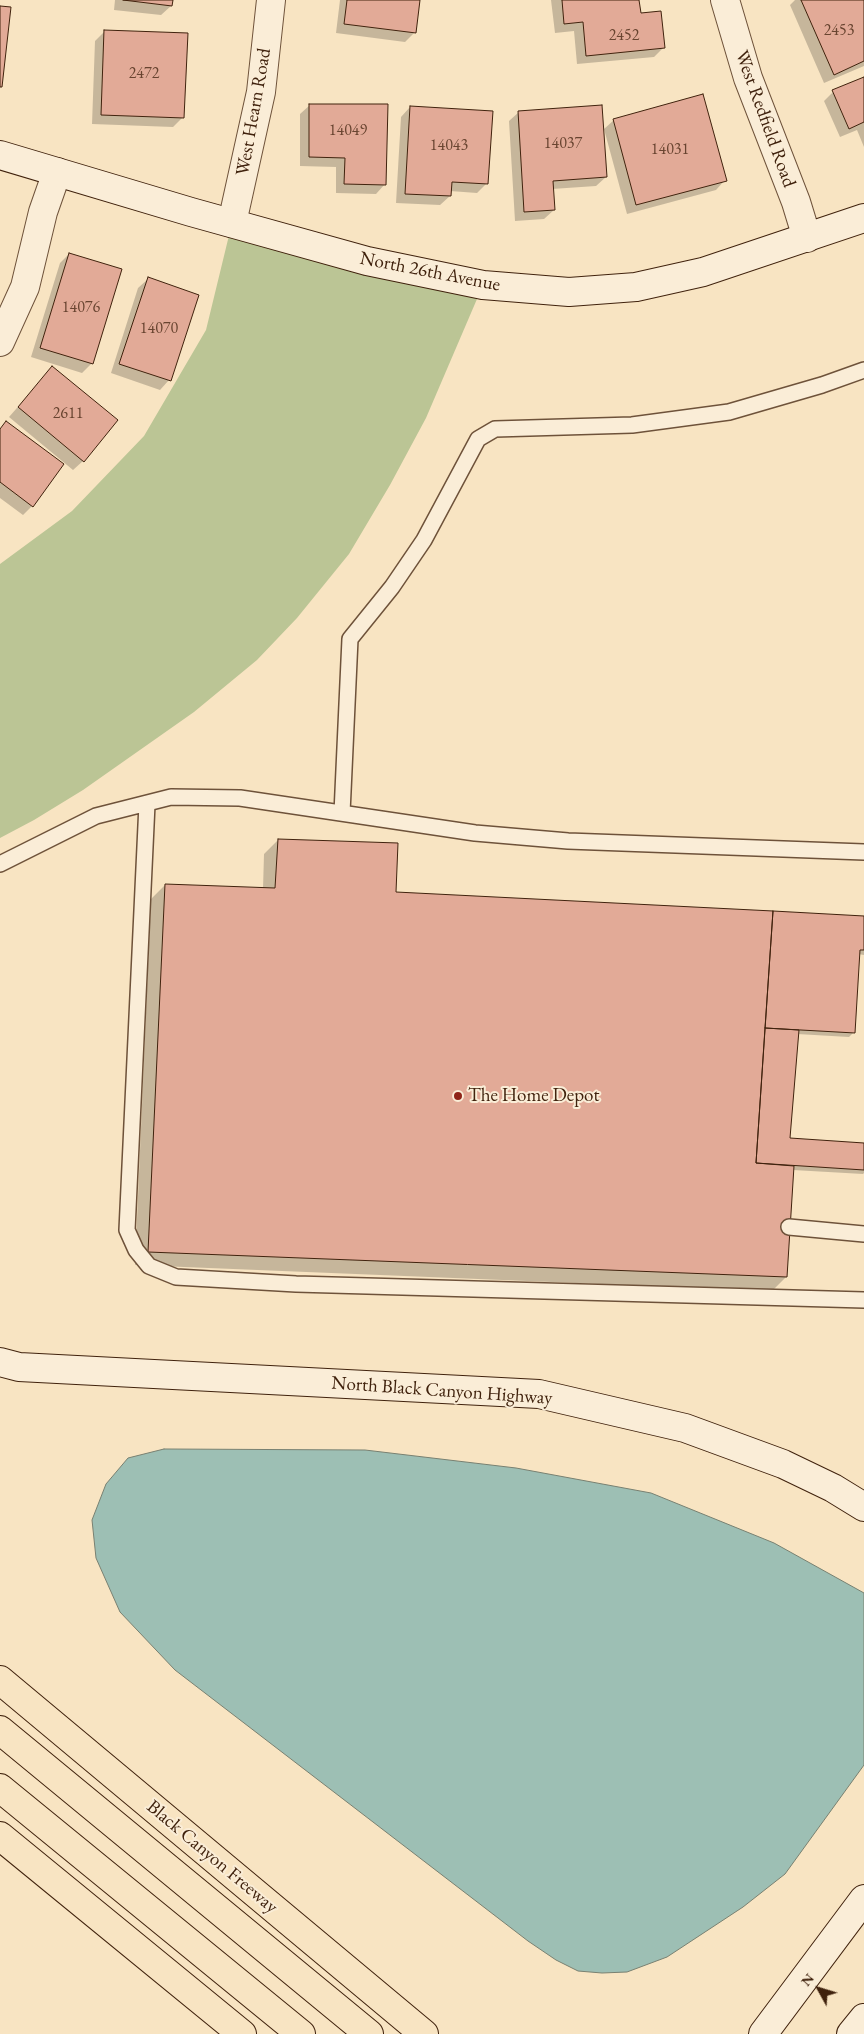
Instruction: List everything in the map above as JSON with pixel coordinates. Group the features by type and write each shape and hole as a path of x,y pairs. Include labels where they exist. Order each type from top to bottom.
{"highway":[{"name":"Black Canyon Freeway","path":"0,1680 424,2034"},
{"path":"0,1730 369,2034"},
{"path":"0,1788 301,2034"},
{"path":"0,1836 242,2034"}],"street":[{"name":"West Hearn Road","path":"232,223 261,92 271,0"},
{"name":"West Redfield Road","path":"725,0 748,78 796,202 807,238"},
{"name":"North 26th Avenue","path":"0,155 367,261 483,286 569,292 636,287 703,272 864,218"},
{"path":"0,342 25,287 43,212 57,172"},
{"name":"North Black Canyon Highway","path":"0,1362 29,1368 540,1394 686,1428 783,1464 833,1488 864,1507"},
{"path":"764,2034 864,1900"},
{"path":"851,2034 864,2018"}],"lane":[{"path":"342,813 350,639 392,587 424,540 478,439 495,429 632,425 729,412 822,385 864,370"},
{"path":"0,864 96,816 171,797 240,798 475,833 568,841 864,852"},
{"path":"147,804 127,1230 136,1250 149,1266 176,1277 296,1284 864,1300"},
{"path":"789,1227 864,1234"}],"green space":[{"path":"232,223 483,285 426,418 390,485 349,554 297,618 257,660 194,712 83,790 0,838 0,564 72,511 144,436 206,330"}],"water":[{"path":"164,1449 365,1450 516,1468 651,1493 774,1543 864,1593 864,1765 785,1874 743,1907 667,1957 627,1972 602,1973 578,1971 556,1960 528,1941 175,1670 120,1612 96,1558 92,1520 106,1484 128,1458"}],"building":[{"path":"123,0 173,0 172,6"},
{"path":"347,0 420,0 416,33 344,24"},
{"path":"562,0 639,0 641,13 661,11 665,48 586,56 583,22 564,24"},
{"path":"801,0 864,0 864,61 834,75"},
{"path":"0,6 11,7 2,87 0,87"},
{"path":"104,30 188,33 184,118 101,115"},
{"path":"864,77 864,122 849,129 832,90"},
{"path":"703,94 727,181 636,205 613,119"},
{"path":"309,104 388,104 386,185 344,184 345,158 309,157"},
{"path":"602,105 607,177 553,181 555,210 524,212 518,111"},
{"path":"410,106 493,111 488,184 452,182 451,196 405,194"},
{"path":"69,253 122,269 93,364 40,348"},
{"path":"148,277 199,295 171,381 119,364"},
{"path":"52,366 118,420 84,462 18,407"},
{"path":"6,421 64,464 33,507 0,482 0,429"},
{"name":"The Home Depot","path":"278,839 398,843 396,892 773,911 756,1163 794,1166 787,1277 148,1252 165,884 275,888"},
{"path":"773,911 864,916 864,950 860,950 855,1033 765,1028"},
{"path":"765,1028 799,1030 790,1138 864,1143 864,1170 756,1163"}],"place":[{"name":"The Home Depot","path":"458,1096"}]}
